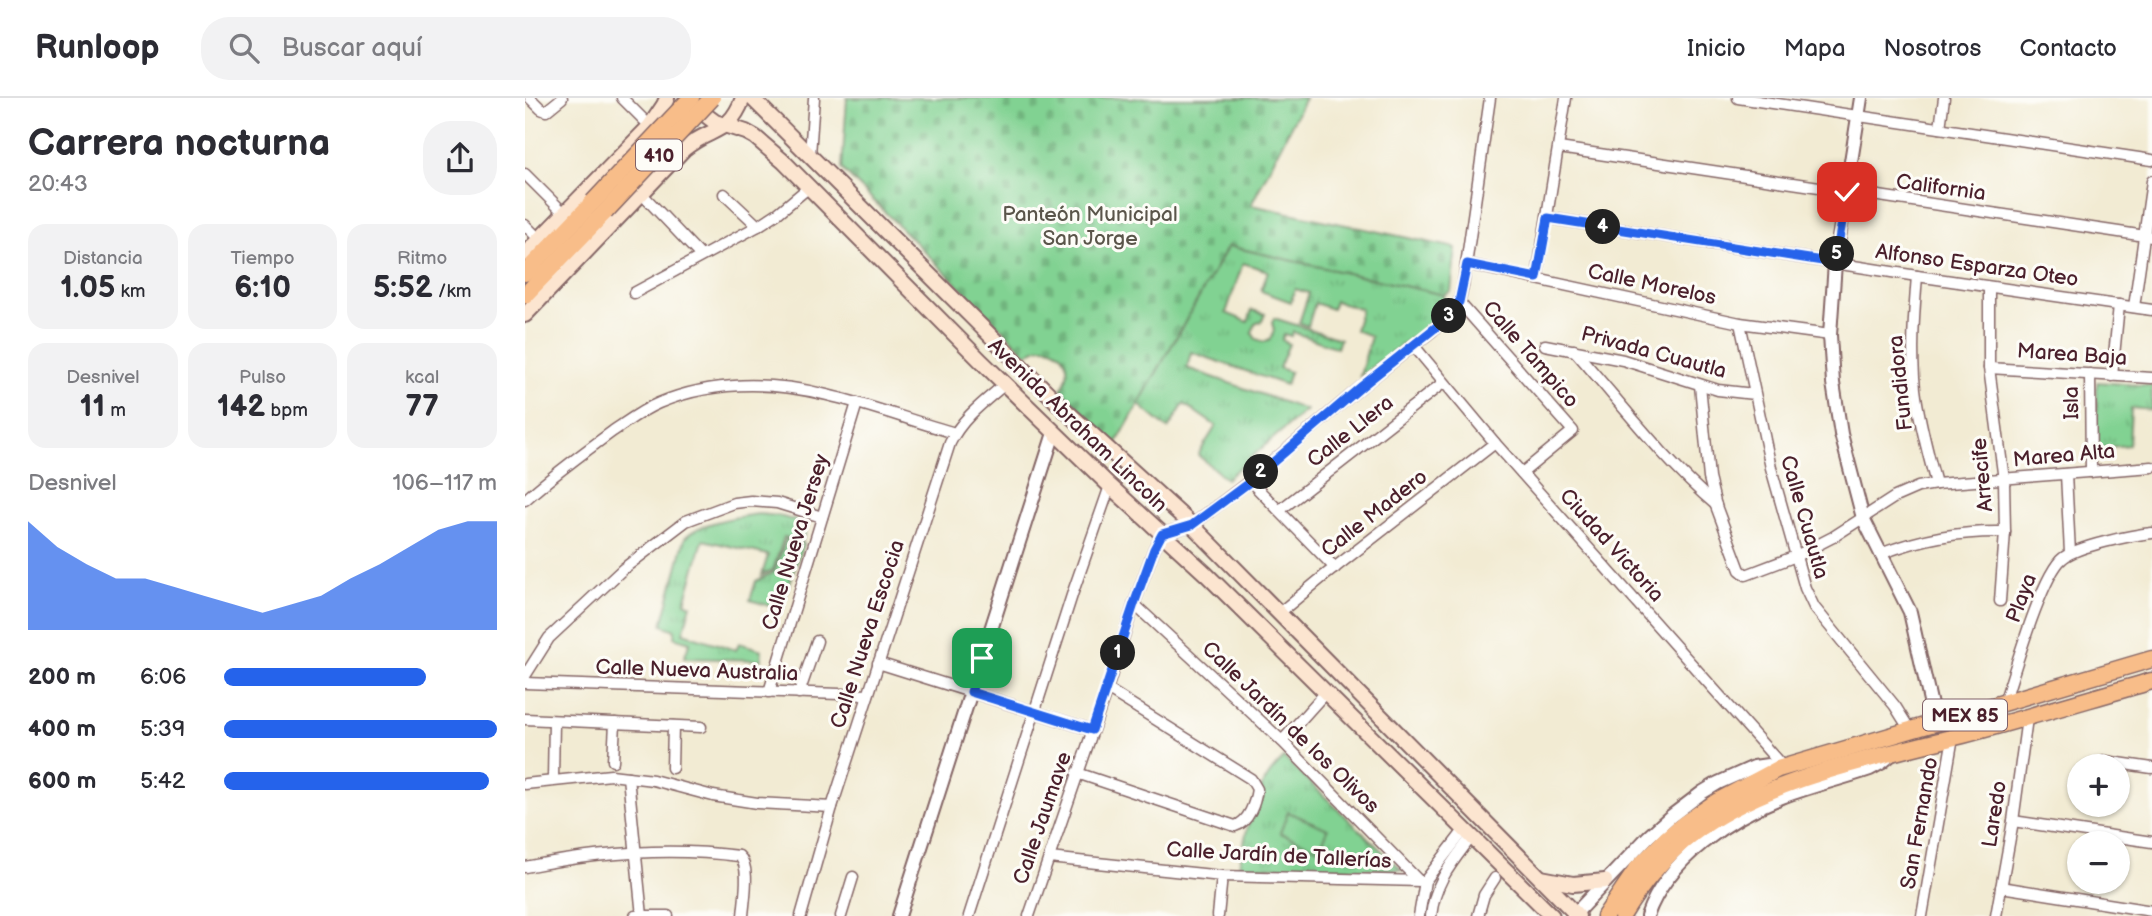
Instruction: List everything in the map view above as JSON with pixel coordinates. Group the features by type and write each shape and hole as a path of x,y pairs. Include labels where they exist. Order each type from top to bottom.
{"main road":[{"path":"525,254 647,129 667,98"},
{"name":"Avenida Abraham Lincoln","path":"689,98 694,107 708,118 755,137 1057,436 1206,575 1552,916"},
{"name":"410","path":"527,288 599,207 689,98"},
{"name":"410","path":"599,207 712,98"},
{"path":"525,315 692,142 725,127 735,116 743,98"},
{"path":"752,98 1064,409 1192,525 1575,915"},
{"path":"647,129 646,146 662,159 672,161"},
{"path":"622,155 639,149 645,151 654,161 653,180"},
{"name":"MEX 85","path":"1622,916 1688,829 1717,801 1781,769 2152,659"},
{"name":"MEX 85","path":"1605,916 1637,869 1660,845 1747,801 1814,776 1892,753 2149,683"},
{"path":"1541,878 1566,884 1605,881"},
{"path":"1527,893 1541,916"}],"street":[{"path":"530,98 546,111 562,98"},
{"path":"622,98 647,129"},
{"path":"810,155 814,98"},
{"path":"1162,534 1192,525 1251,481 1362,386 1445,320 1459,302 1467,264 1490,98"},
{"path":"1537,278 1566,98"},
{"path":"1738,98 1783,101 1858,116 2152,160"},
{"path":"1861,98 1835,263 1830,334 1833,383 1840,434 1863,519 1910,612 1935,723"},
{"path":"1940,128 1944,98"},
{"name":"California","path":"1559,148 2148,236"},
{"path":"525,174 565,214"},
{"path":"2134,307 2148,236 2152,181"},
{"path":"634,293 758,226 808,188"},
{"path":"641,193 701,256"},
{"path":"724,194 758,226"},
{"name":"Alfonso Esparza Oteo","path":"1548,218 2152,310"},
{"path":"525,225 539,239"},
{"name":"Calle Morelos","path":"1467,264 1740,323 1830,334"},
{"name":"Fundidora","path":"1917,276 1913,320 1915,388 1921,427 1936,484"},
{"name":"Arrecife","path":"1880,554 1916,541 1955,533 2005,532 2004,480 1989,368 1989,287"},
{"name":"Calle Tampico","path":"1459,302 1573,431 1522,473"},
{"name":"Isla","path":"2112,376 2119,304"},
{"name":"Calle Cuautla","path":"1740,323 1771,468 1805,588 1814,607 1895,706 1910,730"},
{"name":"Privada Cuautla","path":"1545,345 1623,360 1729,392 1754,394"},
{"name":"Ciudad Victoria","path":"1414,346 1495,443 1781,769"},
{"path":"1574,350 1671,463 1716,506"},
{"name":"Marea Baja","path":"1989,368 2152,379"},
{"name":"Isla","path":"2090,374 2091,472"},
{"name":"Calle Llera","path":"1280,510 1443,383"},
{"path":"525,500 550,478 636,415 658,403 737,384 776,386 826,395 955,433"},
{"name":"Calle Nueva Escocia","path":"801,916 832,807 944,460 955,433 979,406 1005,384"},
{"path":"1700,385 1709,478 1716,506"},
{"name":"Calle Nueva Jersey","path":"769,692 857,403"},
{"path":"908,916 1057,436"},
{"name":"Calle Madero","path":"1278,614 1495,443"},
{"name":"Marea Alta","path":"1716,506 1740,570 1746,575 1795,556 1833,537 1895,497 1918,487 2152,467"},
{"path":"2066,474 2070,553 2152,533"},
{"path":"1251,481 1335,568"},
{"path":"969,916 1109,486"},
{"path":"525,676 549,638 623,569 686,521 734,503 751,501 777,503 822,517"},
{"path":"2000,601 2005,532"},
{"name":"Calle Jaumave","path":"1029,916 1134,604 1162,534"},
{"name":"Playa","path":"2004,703 2050,574 2063,557 2070,553"},
{"name":"Calle Jardín de los Olivos","path":"1134,604 1282,741 1422,881"},
{"path":"799,693 817,641"},
{"path":"878,663 1092,730"},
{"name":"Calle Nueva Australia","path":"525,683 868,695"},
{"path":"1077,774 1238,826 1245,821 1257,794 1256,785 1244,774 1107,689"},
{"path":"1282,741 1326,692"},
{"path":"899,916 975,694"},
{"name":"Laredo","path":"1996,916 2013,821 2027,718"},
{"path":"525,719 701,727"},
{"path":"553,780 554,721"},
{"path":"613,761 615,723"},
{"path":"672,768 673,726"},
{"name":"San Fernando","path":"1922,916 1953,737"},
{"path":"1647,916 1657,894 1678,866 1703,843 1743,815 1784,796 1870,769 1892,753"},
{"path":"1575,915 1648,836 1703,792 1754,767 1768,765 1781,769"},
{"path":"2130,765 2152,768"},
{"path":"525,784 611,775 653,780 713,796 757,803 832,807"},
{"path":"628,777 642,916"},
{"path":"2013,821 2152,842"},
{"path":"1419,916 1422,881 1468,833"},
{"path":"1420,903 1431,911 1436,888 1468,833"},
{"path":"525,867 586,857 656,851 730,855 743,858 746,869 743,916"},
{"name":"Calle Jardín de Tallerías","path":"1049,858 1222,876 1422,881"},
{"path":"1439,861 1447,869"},
{"path":"1218,916 1222,876"},
{"path":"842,916 853,877"},
{"path":"1478,916 1484,895 1495,878"},
{"path":"2001,887 2152,911"},
{"path":"635,916 668,916"}],"green space":[{"name":"Panteón Municipal San Jorge","path":"847,98 1305,98 1251,205 1456,248 1451,291 1444,295 1228,246 1116,444 1061,389 1067,375 1063,356 1058,351 1043,347 1027,354 842,169"},
{"path":"1228,246 1444,295 1443,314 1360,376 1371,336 1355,330 1361,309 1335,301 1332,309 1315,303 1308,326 1299,323 1309,293 1295,289 1291,302 1261,291 1268,271 1243,263 1226,313 1248,322 1252,310 1265,314 1262,321 1255,324 1252,333 1256,339 1264,342 1270,339 1274,330 1274,318 1340,339 1337,348 1293,332 1291,336 1284,334 1282,340 1289,344 1279,368 1290,372 1286,385 1191,352 1187,368 1306,410 1226,479 1198,455 1216,426 1184,404 1168,429 1138,404"},
{"path":"2097,382 2152,386 2152,410 2131,408 2129,445 2097,448"},
{"path":"759,514 779,516 807,524 802,541 784,537 773,570 762,575 768,555 703,540 685,602 691,605 683,633 736,650 739,643 762,650 761,660 684,658 690,642 674,637 675,630 662,625 685,538 691,532 709,524"},
{"path":"786,539 803,544 780,609 750,600 756,581 774,572"},
{"path":"1284,758 1402,870 1239,866 1258,795 1269,775"},
{"path":"1288,812 1328,829 1320,849 1280,833"}],"route":[{"path":"982,658 971,692 1092,730 1134,604 1162,534 1192,525 1251,481 1362,386 1445,320 1459,302 1467,264 1537,278 1548,218 1835,263 1847,192"}]}
